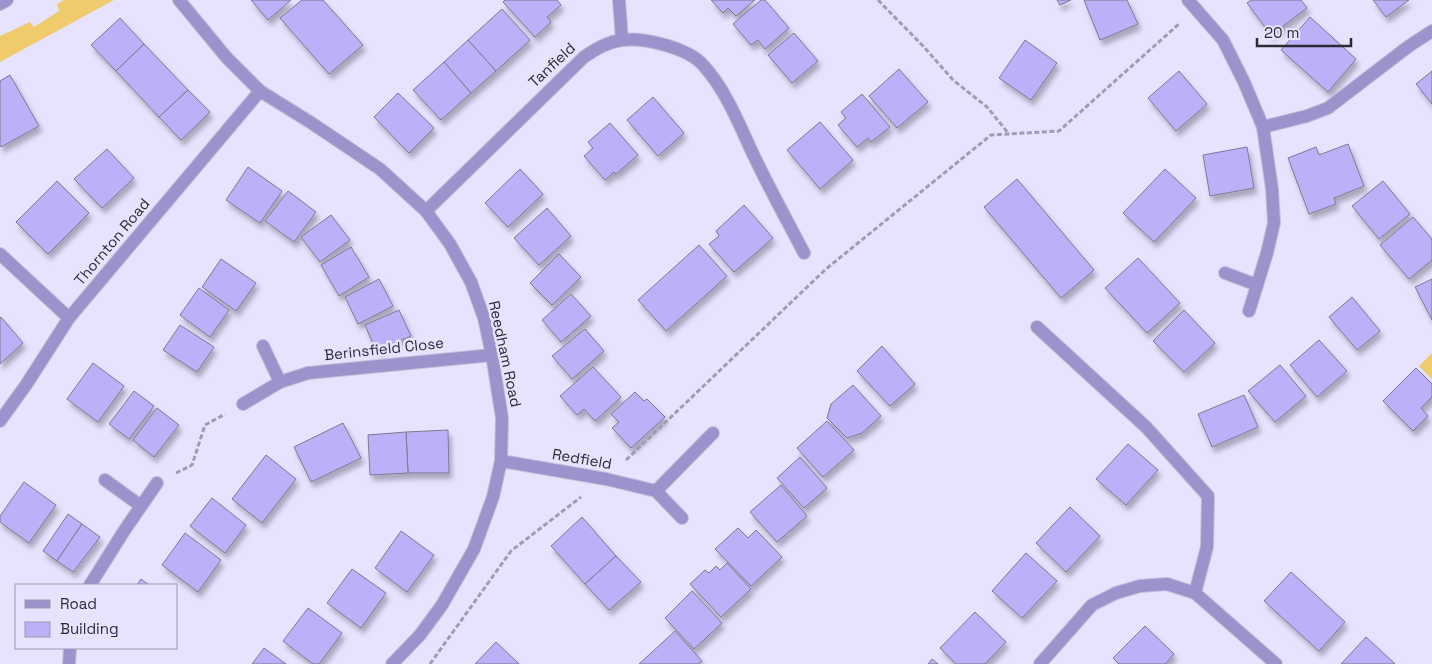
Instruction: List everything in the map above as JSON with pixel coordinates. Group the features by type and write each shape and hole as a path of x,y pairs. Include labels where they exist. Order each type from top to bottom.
{"street":[{"path":"0,4 7,0"},
{"name":"Reedham Road","path":"179,0 227,58 260,91 380,169 426,211 450,244 471,282 484,318 502,418 501,461 493,498 474,549 437,612 420,635 392,664"},
{"path":"619,0 622,40"},
{"path":"1192,4 1223,40 1244,82 1263,127 1272,189 1274,223 1249,312"},
{"path":"1263,127 1307,116 1328,108 1409,46 1432,31"},
{"name":"Tanfield","path":"426,211 584,57 601,46 622,40 641,39 682,51 702,63 721,88 768,186 804,253"},
{"name":"Thornton Road","path":"0,422 69,318 260,91"},
{"path":"0,254 69,318"},
{"path":"1225,273 1257,285"},
{"path":"1038,327 1146,427 1208,496 1207,547 1196,593"},
{"path":"263,346 280,382"},
{"name":"Berinsfield Close","path":"243,404 280,382 308,373 492,355"},
{"path":"682,518 656,492 713,433"},
{"name":"Redfield","path":"501,461 606,479 656,492"},
{"path":"105,480 141,506"},
{"path":"91,584 158,483"},
{"path":"1040,664 1092,605 1116,593 1140,586 1167,584 1196,593 1276,664"},
{"path":"69,664 70,649"}],"path":[{"path":"878,0 954,80 987,106 1010,134"},
{"path":"430,664 511,551 606,479 826,269 991,135 1058,131 1192,4"},
{"path":"158,483 192,465 205,425 243,404"}],"shaded area":[{"path":"64,0 114,0 0,62 0,36 30,22 34,27 59,11 57,4"},
{"path":"1432,353 1432,379 1419,366"}],"building":[{"path":"251,0 291,0 268,20"},
{"path":"302,0 323,0 363,45 329,74 280,18"},
{"path":"505,0 557,0 561,5 547,17 551,22 535,37 503,2"},
{"path":"711,0 755,0 736,16 728,8 723,13"},
{"path":"761,0 765,0 789,28 765,49 758,40 751,45 733,24"},
{"path":"1057,0 1071,0 1060,5"},
{"path":"1084,0 1127,0 1138,24 1100,40"},
{"path":"1251,0 1301,0 1307,8 1271,35 1247,3"},
{"path":"1373,0 1409,0 1386,17"},
{"path":"502,9 530,40 496,71 468,40"},
{"path":"1310,17 1356,59 1328,92 1281,50"},
{"path":"120,18 144,44 116,71 91,45"},
{"path":"794,33 818,61 792,83 768,55"},
{"path":"468,40 496,71 471,93 444,62"},
{"path":"1025,40 1057,63 1031,100 999,78"},
{"path":"144,44 188,90 159,117 116,71"},
{"path":"444,62 471,93 441,120 413,90"},
{"path":"899,69 928,102 897,128 869,96"},
{"path":"1179,71 1207,104 1176,131 1148,98"},
{"path":"1432,71 1432,104 1416,84"},
{"path":"10,75 39,126 1,147 0,81"},
{"path":"188,90 210,112 181,140 159,117"},
{"path":"398,93 434,128 409,153 374,117"},
{"path":"862,94 890,127 871,142 868,138 857,147 838,125 846,118 841,112"},
{"path":"653,97 684,133 658,156 627,120"},
{"path":"820,122 853,160 820,189 787,150"},
{"path":"610,123 638,155 616,174 614,172 605,180 584,156 593,148 588,142"},
{"path":"1348,144 1364,186 1334,198 1336,204 1309,214 1288,158 1316,147 1319,155"},
{"path":"1247,147 1254,188 1210,196 1203,155"},
{"path":"107,149 134,178 102,208 74,179"},
{"path":"248,167 282,191 260,223 226,200"},
{"path":"520,169 543,194 508,227 485,203"},
{"path":"1165,169 1196,198 1154,242 1123,213"},
{"path":"1017,179 1094,270 1061,298 984,207"},
{"path":"57,181 89,213 48,254 16,222"},
{"path":"1383,181 1410,214 1379,239 1352,206"},
{"path":"288,191 316,212 294,242 265,221"},
{"path":"744,205 773,238 734,272 709,244 719,236 716,231"},
{"path":"547,208 571,236 539,265 514,238"},
{"path":"331,215 350,240 320,262 301,237"},
{"path":"1413,217 1432,239 1432,260 1409,279 1380,245"},
{"path":"699,245 727,276 666,331 638,300"},
{"path":"351,247 369,277 339,296 321,265"},
{"path":"559,254 581,277 552,305 530,283"},
{"path":"1138,258 1180,303 1147,333 1105,288"},
{"path":"221,259 256,283 236,311 202,287"},
{"path":"379,279 393,306 358,324 345,297"},
{"path":"1432,279 1432,320 1415,287"},
{"path":"199,288 229,310 210,337 180,315"},
{"path":"571,294 591,316 561,342 542,320"},
{"path":"1352,297 1380,331 1357,350 1329,317"},
{"path":"399,310 411,336 376,351 365,325"},
{"path":"1184,310 1215,343 1184,372 1153,341"},
{"path":"0,318 23,343 0,364"},
{"path":"180,325 214,347 197,372 163,350"},
{"path":"585,329 604,351 572,379 552,356"},
{"path":"1319,340 1347,371 1317,397 1290,365"},
{"path":"882,346 915,384 890,406 857,371"},
{"path":"93,363 124,386 98,422 67,399"},
{"path":"1280,365 1306,396 1275,422 1248,391"},
{"path":"593,367 621,397 595,421 584,409 577,415 560,396"},
{"path":"1416,368 1432,384 1432,397 1421,408 1428,416 1413,431 1383,401"},
{"path":"853,385 881,416 862,433 847,438 827,418 831,404"},
{"path":"134,391 154,406 129,439 109,424"},
{"path":"635,392 644,401 647,399 665,417 631,448 612,428 619,422 611,414"},
{"path":"1244,395 1258,427 1212,447 1198,414"},
{"path":"157,408 179,425 154,457 133,440"},
{"path":"827,421 854,450 823,477 797,448"},
{"path":"343,423 361,458 311,482 294,447"},
{"path":"448,430 449,473 408,473 406,432"},
{"path":"406,432 408,473 370,475 368,435"},
{"path":"1128,444 1158,470 1126,505 1096,479"},
{"path":"266,455 296,479 262,523 232,499"},
{"path":"800,457 827,488 804,508 777,478"},
{"path":"24,482 56,505 29,543 0,522 0,516"},
{"path":"781,485 807,516 777,542 750,512"},
{"path":"212,498 246,525 225,553 190,526"},
{"path":"1070,507 1100,536 1066,572 1036,543"},
{"path":"68,514 82,524 57,561 43,551"},
{"path":"582,517 616,556 585,584 551,546"},
{"path":"82,524 100,537 73,572 57,561"},
{"path":"738,528 748,538 756,530 782,557 751,586 715,549"},
{"path":"401,531 434,555 407,592 375,568"},
{"path":"185,533 221,560 198,592 162,565"},
{"path":"1026,553 1057,581 1022,618 992,591"},
{"path":"616,556 641,582 609,610 585,584"},
{"path":"727,563 751,589 721,617 690,584 705,570 709,573 716,566 720,570"},
{"path":"352,569 386,593 361,628 327,603"},
{"path":"1291,572 1345,622 1319,651 1264,601"},
{"path":"141,579 148,584 138,584"},
{"path":"692,591 722,623 694,649 665,618"},
{"path":"308,608 342,633 319,664 313,664 283,641"},
{"path":"975,612 1006,642 985,664 956,664 940,648"},
{"path":"1145,626 1174,654 1165,664 1119,664 1113,658"},
{"path":"675,631 702,661 698,664 639,664"},
{"path":"1366,637 1395,664 1341,664"},
{"path":"496,642 519,664 475,664"},
{"path":"264,648 286,664 252,664"},
{"path":"932,659 938,664 928,664"}]}
